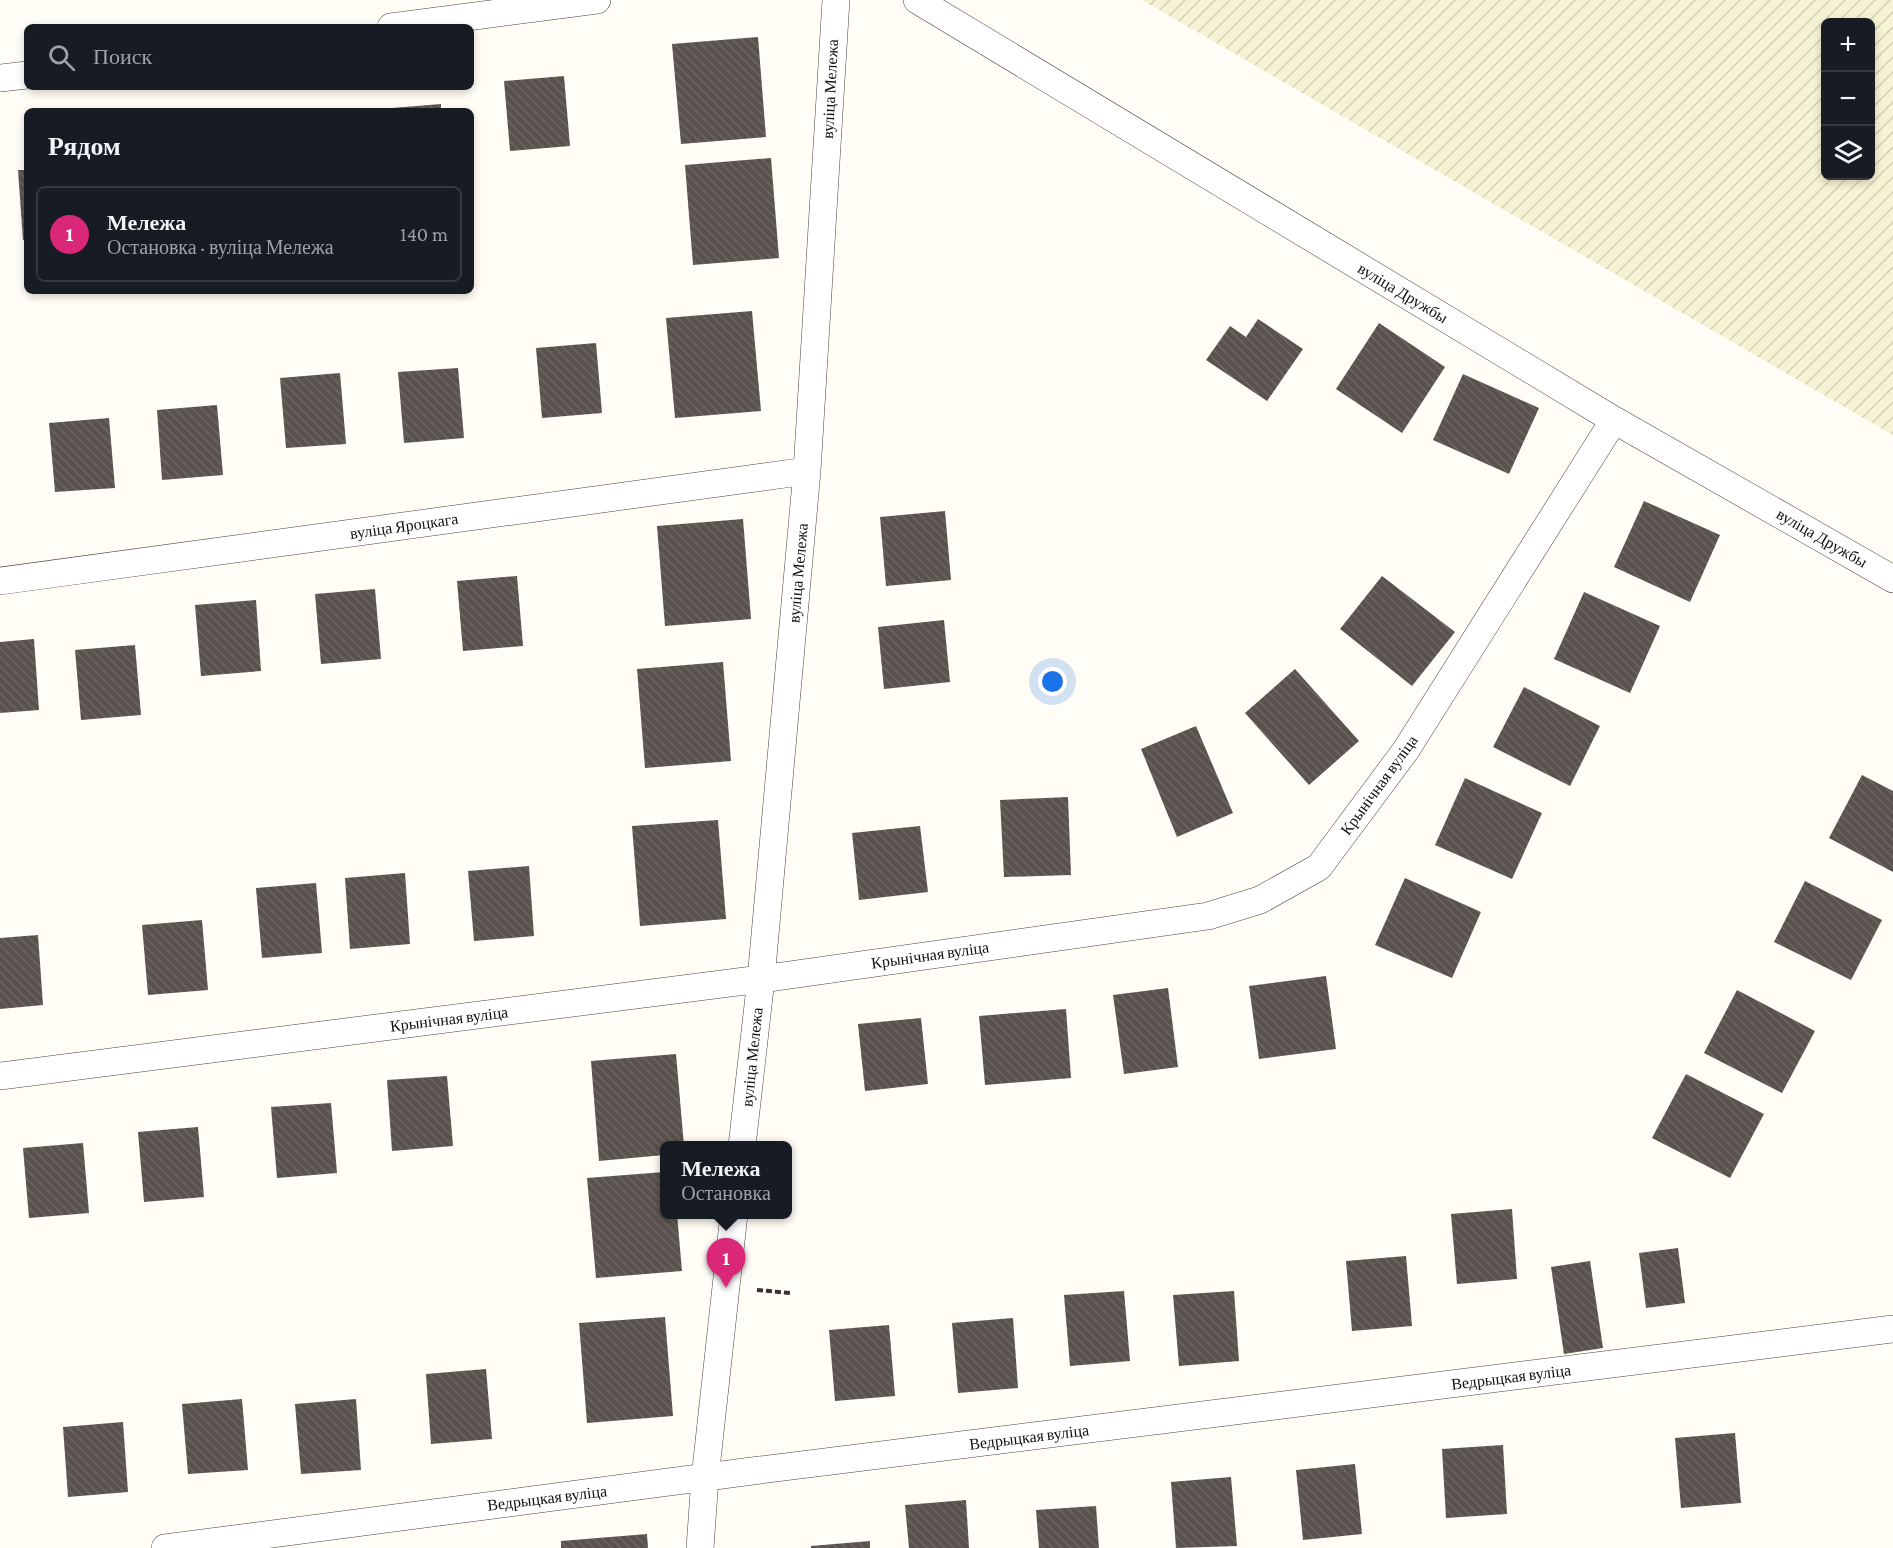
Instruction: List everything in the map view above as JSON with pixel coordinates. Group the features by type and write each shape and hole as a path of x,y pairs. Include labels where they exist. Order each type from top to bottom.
{"street":[{"path":"414,24 597,0"},
{"name":"вуліца Мележа","path":"743,1141 761,980 807,471 836,0"},
{"name":"вуліца Дружбы","path":"917,0 1614,420 1893,579"},
{"path":"0,78 24,75"},
{"name":"Крынічная вуліца","path":"0,1076 761,980 1208,916 1260,900 1319,867 1406,750 1614,420"},
{"name":"вуліца Яроцкага","path":"0,581 807,471"},
{"path":"700,1548 705,1478 734,1219"},
{"name":"Ведрыцкая вуліца","path":"165,1548 1893,1329"}],"shaded area":[{"path":"1142,0 1893,0 1893,435"}],"building":[{"path":"758,37 766,137 681,144 672,44"},
{"path":"564,76 570,146 510,151 504,81"},
{"path":"441,104 441,108 392,108"},
{"path":"771,158 779,258 693,265 685,165"},
{"path":"18,170 24,170 23,240"},
{"path":"752,311 761,411 675,418 666,318"},
{"path":"1258,319 1303,349 1267,401 1206,360 1230,326 1246,337"},
{"path":"1379,323 1445,367 1402,433 1336,389"},
{"path":"596,343 602,413 542,418 536,348"},
{"path":"458,368 464,438 404,443 398,372"},
{"path":"340,373 346,444 286,448 280,378"},
{"path":"1463,374 1539,408 1509,474 1433,440"},
{"path":"217,405 223,475 162,480 157,410"},
{"path":"109,418 115,488 55,492 49,423"},
{"path":"1644,501 1720,535 1690,602 1614,567"},
{"path":"945,511 951,580 886,586 880,517"},
{"path":"743,519 751,619 665,626 657,526"},
{"path":"517,576 523,646 463,651 457,581"},
{"path":"1382,576 1455,632 1412,686 1340,629"},
{"path":"375,589 381,659 321,664 315,594"},
{"path":"1584,592 1660,626 1630,693 1554,659"},
{"path":"256,600 261,671 201,676 195,605"},
{"path":"944,620 950,682 884,689 878,627"},
{"path":"34,639 39,710 0,713 0,642"},
{"path":"135,645 141,715 81,720 75,650"},
{"path":"723,662 731,761 645,768 637,669"},
{"path":"1295,669 1359,741 1309,785 1245,713"},
{"path":"1524,687 1600,726 1570,786 1493,747"},
{"path":"1196,726 1233,813 1177,837 1141,749"},
{"path":"1862,775 1893,791 1893,872 1829,838"},
{"path":"1465,778 1542,813 1512,879 1435,845"},
{"path":"1068,797 1071,875 1004,877 1000,800"},
{"path":"718,820 726,919 640,926 632,826"},
{"path":"920,826 928,892 859,900 852,833"},
{"path":"529,866 534,936 474,941 468,871"},
{"path":"405,873 410,944 350,949 345,878"},
{"path":"1405,878 1481,912 1452,978 1375,945"},
{"path":"1805,881 1882,920 1851,980 1774,942"},
{"path":"316,883 322,953 262,958 256,888"},
{"path":"202,920 208,990 148,995 142,925"},
{"path":"38,935 43,1005 0,1009 0,938"},
{"path":"1326,976 1336,1049 1259,1059 1249,986"},
{"path":"1168,988 1178,1067 1124,1074 1113,995"},
{"path":"1737,990 1815,1031 1782,1093 1704,1053"},
{"path":"1066,1009 1071,1078 985,1085 979,1016"},
{"path":"921,1018 928,1084 865,1091 858,1024"},
{"path":"676,1054 684,1141 660,1141 660,1155 599,1161 591,1061"},
{"path":"1686,1074 1764,1114 1730,1178 1652,1138"},
{"path":"447,1076 453,1146 392,1151 387,1080"},
{"path":"331,1103 337,1173 277,1178 271,1107"},
{"path":"198,1127 204,1197 144,1202 138,1132"},
{"path":"83,1143 89,1213 29,1218 23,1148"},
{"path":"660,1172 660,1219 677,1219 682,1271 596,1278 587,1178"},
{"path":"1512,1209 1517,1279 1457,1284 1451,1214"},
{"path":"1678,1248 1685,1303 1646,1308 1639,1253"},
{"path":"1406,1256 1412,1326 1352,1331 1346,1261"},
{"path":"1590,1261 1603,1348 1564,1354 1551,1267"},
{"path":"1124,1291 1130,1361 1070,1366 1064,1295"},
{"path":"1234,1291 1239,1361 1179,1366 1173,1295"},
{"path":"665,1317 673,1416 587,1423 579,1323"},
{"path":"1013,1318 1018,1388 958,1393 952,1323"},
{"path":"889,1325 895,1396 835,1401 829,1330"},
{"path":"486,1369 492,1439 431,1444 426,1374"},
{"path":"242,1399 248,1470 188,1474 182,1404"},
{"path":"356,1399 361,1470 301,1474 295,1404"},
{"path":"123,1422 128,1492 68,1497 63,1427"},
{"path":"1735,1433 1741,1503 1681,1508 1675,1438"},
{"path":"1503,1445 1507,1514 1446,1518 1442,1449"},
{"path":"1355,1464 1362,1534 1303,1540 1296,1470"},
{"path":"1231,1477 1237,1546 1176,1548 1171,1482"},
{"path":"966,1500 969,1548 909,1548 905,1505"},
{"path":"1096,1506 1099,1548 1039,1548 1036,1510"},
{"path":"647,1534 648,1548 561,1548 561,1541"},
{"path":"870,1541 870,1548 811,1548 811,1546"}],"place":[{"name":"Мележа","path":"726,1288"}]}
